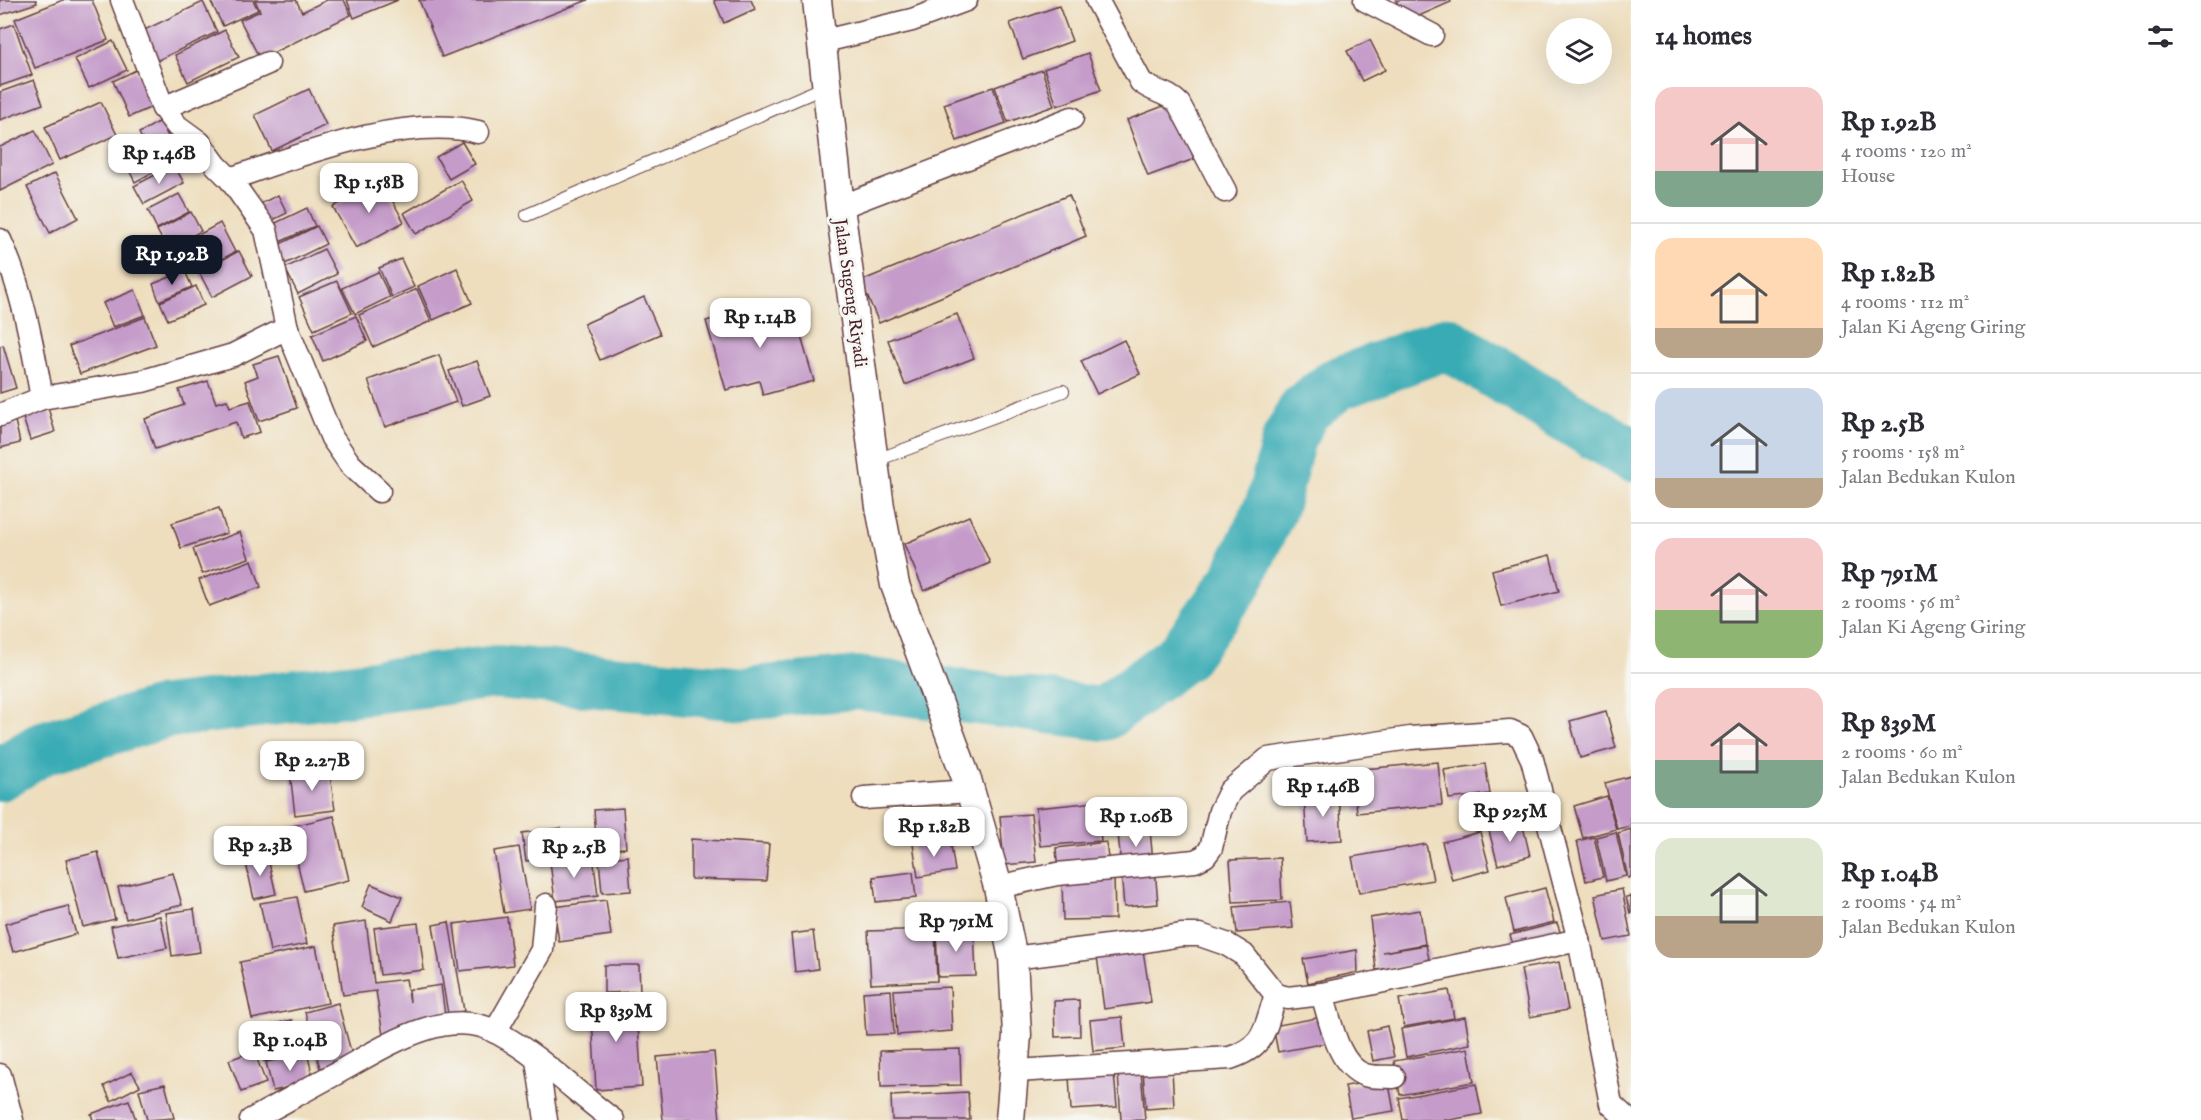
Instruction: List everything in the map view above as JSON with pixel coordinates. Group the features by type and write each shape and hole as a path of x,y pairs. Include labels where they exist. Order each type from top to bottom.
{"street":[{"path":"122,0 163,108 177,126 199,141 216,165 231,179 266,230 287,328 332,438 350,464 379,491"},
{"name":"Jalan Sugeng Riyadi","path":"818,0 820,42 840,207 874,461 895,585 969,787 998,886 1013,958 1016,1071 1010,1120"},
{"path":"820,42 912,20 966,0"},
{"path":"1097,0 1141,82 1151,90 1170,95 1179,104 1225,190"},
{"path":"1365,0 1432,36"},
{"path":"163,108 267,63"},
{"path":"840,207 1072,118"},
{"path":"231,179 317,149 424,126 459,127 478,132"},
{"path":"0,240 12,266 28,326 42,398"},
{"path":"0,415 42,398 143,381 233,355 287,328"},
{"path":"998,886 1057,874 1196,861 1205,856 1210,848 1220,811 1230,791 1268,759 1410,738 1510,731 1521,736 1532,759 1579,940 1611,1104 1628,1120"},
{"path":"864,798 969,787"},
{"path":"495,1032 542,950 546,905"},
{"path":"1013,958 1181,935 1200,935 1226,944 1244,955 1276,994 1288,998 1579,940"},
{"path":"1322,993 1343,1053 1349,1062 1362,1074 1394,1077"},
{"path":"1016,1071 1230,1058 1249,1051 1261,1039 1276,994"},
{"path":"250,1120 391,1043 424,1030 454,1024 476,1025 495,1032 537,1059 613,1120"},
{"path":"537,1059 546,1120"},
{"path":"0,1075 12,1120"}],"lane":[{"path":"527,215 825,87"},
{"path":"874,461 1063,391"}],"building":[{"path":"0,0 36,0 37,3 0,15"},
{"path":"63,0 92,0 108,40 35,68 15,19"},
{"path":"210,0 253,0 258,10 223,26"},
{"path":"255,0 296,0 302,12 327,0 344,0 351,15 260,59 240,20 260,11"},
{"path":"347,0 398,0 354,18"},
{"path":"419,0 588,0 442,57"},
{"path":"714,0 751,0 755,9 724,23"},
{"path":"1396,0 1450,0 1451,2 1405,22"},
{"path":"203,2 217,32 152,63 138,33"},
{"path":"1059,6 1072,41 1023,59 1010,23"},
{"path":"14,24 32,75 0,86 0,29"},
{"path":"225,30 239,57 188,82 175,55"},
{"path":"1370,40 1385,70 1362,81 1347,51"},
{"path":"113,41 127,70 89,88 75,59"},
{"path":"1088,53 1101,90 1057,106 1044,69"},
{"path":"136,70 152,107 129,117 113,81"},
{"path":"1042,70 1054,106 1008,122 995,87"},
{"path":"34,80 43,104 0,120 0,92"},
{"path":"993,87 1006,123 957,141 944,104"},
{"path":"309,89 326,125 272,151 255,115"},
{"path":"101,102 117,135 60,160 45,127"},
{"path":"1174,102 1194,159 1148,176 1127,120"},
{"path":"160,121 177,154 156,165 145,145 157,170 135,182 121,154 144,142 139,133"},
{"path":"35,130 52,165 0,191 0,147"},
{"path":"462,142 475,164 449,179 436,157"},
{"path":"174,165 184,183 144,204 134,186"},
{"path":"55,173 78,218 50,233 27,187"},
{"path":"381,180 404,222 356,248 333,207"},
{"path":"461,180 473,201 416,234 404,213"},
{"path":"179,194 189,212 157,229 148,210"},
{"path":"278,195 287,213 265,224 256,206"},
{"path":"1069,195 1086,236 879,323 861,281"},
{"path":"307,208 315,226 273,245 265,228"},
{"path":"191,212 201,231 167,249 157,230"},
{"path":"220,223 235,252 200,271 184,243"},
{"path":"317,226 326,244 283,265 274,247"},
{"path":"324,249 337,274 298,294 285,268"},
{"path":"239,251 252,276 212,297 199,272"},
{"path":"401,259 414,287 392,297 379,268"},
{"path":"457,268 472,303 433,320 418,286"},
{"path":"185,271 192,287 159,301 153,284"},
{"path":"378,272 390,297 355,314 342,288"},
{"path":"337,281 352,313 314,330 299,297"},
{"path":"196,286 204,305 168,320 160,302"},
{"path":"417,289 431,321 373,347 359,315"},
{"path":"135,290 145,315 113,327 103,303"},
{"path":"644,297 660,334 600,360 584,324"},
{"path":"777,301 782,319 795,316 814,381 763,395 759,381 726,390 706,321"},
{"path":"957,314 974,358 905,385 888,340"},
{"path":"356,316 367,341 323,361 312,335"},
{"path":"145,317 156,345 80,374 69,346"},
{"path":"1124,340 1140,374 1097,394 1081,361"},
{"path":"3,345 16,388 0,393 0,346"},
{"path":"439,355 456,402 385,427 368,380"},
{"path":"279,356 297,408 259,421 245,381 258,376 253,364"},
{"path":"477,361 490,396 462,406 449,371"},
{"path":"208,381 216,403 227,400 230,407 250,401 260,432 241,438 236,422 155,449 145,419 184,405 179,390"},
{"path":"47,404 55,432 30,440 21,411"},
{"path":"14,416 20,443 0,448 0,419"},
{"path":"219,508 227,533 181,548 172,523"},
{"path":"969,516 990,563 924,591 904,544"},
{"path":"240,532 249,558 202,574 193,549"},
{"path":"1550,555 1559,591 1501,606 1492,570"},
{"path":"252,560 261,587 209,606 199,580"},
{"path":"1606,711 1616,748 1580,758 1570,721"},
{"path":"1438,762 1442,805 1357,813 1353,770"},
{"path":"1485,764 1490,794 1449,799 1444,770"},
{"path":"329,768 335,810 295,815 290,773"},
{"path":"1631,776 1631,826 1617,829 1605,783"},
{"path":"1339,795 1342,840 1307,842 1304,797"},
{"path":"1607,796 1616,829 1583,838 1574,806"},
{"path":"1097,802 1101,841 1040,846 1036,808"},
{"path":"623,808 626,848 597,850 594,810"},
{"path":"1031,814 1036,862 1004,865 1000,816"},
{"path":"334,816 349,880 304,891 289,827"},
{"path":"1522,822 1530,856 1498,865 1489,831"},
{"path":"561,828 565,855 526,861 522,833"},
{"path":"1631,829 1631,877 1628,878 1618,833"},
{"path":"1150,830 1153,862 1121,865 1118,833"},
{"path":"1480,832 1490,870 1452,880 1442,842"},
{"path":"1616,832 1626,876 1606,881 1596,837"},
{"path":"1594,837 1603,877 1586,881 1577,841"},
{"path":"691,839 769,844 766,881 691,879"},
{"path":"950,839 955,871 918,877 913,844"},
{"path":"1106,842 1109,866 1058,872 1056,848"},
{"path":"1426,844 1433,880 1359,893 1352,857"},
{"path":"519,847 530,909 504,913 494,851"},
{"path":"98,852 115,919 83,927 66,860"},
{"path":"267,854 276,894 254,899 245,859"},
{"path":"593,856 598,896 555,901 550,862"},
{"path":"628,856 631,891 602,893 599,859"},
{"path":"1280,858 1282,900 1233,902 1230,860"},
{"path":"1155,869 1158,904 1124,907 1121,871"},
{"path":"913,872 916,898 876,902 873,877"},
{"path":"173,873 182,905 126,919 118,887"},
{"path":"1114,875 1115,919 1063,920 1062,876"},
{"path":"371,884 402,897 392,921 362,907"},
{"path":"1545,888 1554,922 1514,932 1506,898"},
{"path":"1622,889 1631,936 1605,941 1595,895"},
{"path":"1631,896 1631,913 1630,913 1626,897"},
{"path":"297,897 307,944 270,951 260,903"},
{"path":"606,900 611,935 559,942 554,907"},
{"path":"1290,902 1293,928 1237,933 1234,907"},
{"path":"68,906 76,934 13,952 5,924"},
{"path":"194,909 200,952 172,956 166,913"},
{"path":"1420,910 1425,944 1383,952 1426,945 1430,963 1376,970 1370,918"},
{"path":"160,916 167,948 118,958 111,926"},
{"path":"507,917 513,965 460,971 454,924"},
{"path":"366,921 374,983 406,979 410,1002 409,990 441,985 446,1023 383,1035 376,991 343,995 333,926"},
{"path":"449,922 464,1011 448,1014 433,925"},
{"path":"418,923 424,970 380,975 374,928"},
{"path":"1557,923 1562,937 1514,948 1510,935"},
{"path":"935,929 937,981 871,984 868,931"},
{"path":"974,929 976,976 938,977 936,931"},
{"path":"813,931 818,969 795,972 791,934"},
{"path":"316,946 328,1003 252,1019 240,962"},
{"path":"1143,950 1151,1002 1104,1009 1097,956"},
{"path":"1357,950 1358,972 1308,983 1303,959"},
{"path":"1559,962 1568,1010 1530,1017 1521,969"},
{"path":"604,965 639,965 640,992 604,993"},
{"path":"950,987 952,1031 897,1035 894,990"},
{"path":"891,990 894,1034 866,1035 863,992"},
{"path":"1449,990 1454,1018 1404,1027 1399,999"},
{"path":"636,995 642,1087 596,1090 591,998"},
{"path":"1079,1000 1080,1036 1055,1037 1054,1001"},
{"path":"338,1003 353,1059 320,1068 305,1012"},
{"path":"1327,1016 1332,1042 1278,1052 1273,1026"},
{"path":"1122,1017 1125,1048 1093,1051 1090,1020"},
{"path":"1465,1017 1470,1044 1406,1057 1401,1029"},
{"path":"292,1020 300,1053 264,1061 256,1028"},
{"path":"1387,1026 1394,1057 1373,1061 1367,1031"},
{"path":"1468,1048 1474,1082 1400,1095 1394,1061"},
{"path":"960,1049 961,1085 881,1087 880,1051"},
{"path":"254,1051 266,1083 241,1092 229,1060"},
{"path":"714,1052 720,1120 663,1120 657,1057"},
{"path":"307,1053 314,1081 273,1091 266,1062"},
{"path":"1172,1069 1174,1107 1146,1109 1143,1071"},
{"path":"1141,1071 1145,1120 1121,1120 1118,1073"},
{"path":"132,1072 140,1086 111,1101 104,1086"},
{"path":"1114,1073 1117,1107 1071,1110 1069,1076"},
{"path":"1388,1079 1394,1111 1351,1118 1345,1086"},
{"path":"165,1084 174,1118 147,1120 139,1090"},
{"path":"1476,1084 1482,1114 1450,1120 1403,1120 1399,1098"},
{"path":"968,1092 970,1120 892,1120 891,1096"},
{"path":"129,1100 136,1120 93,1120 91,1114"}],"waterway":[{"path":"0,774 43,748 164,712 497,672 745,694 856,683 1104,714 1182,656 1236,582 1272,504 1289,438 1305,409 1337,384 1447,343 1631,455"}]}
